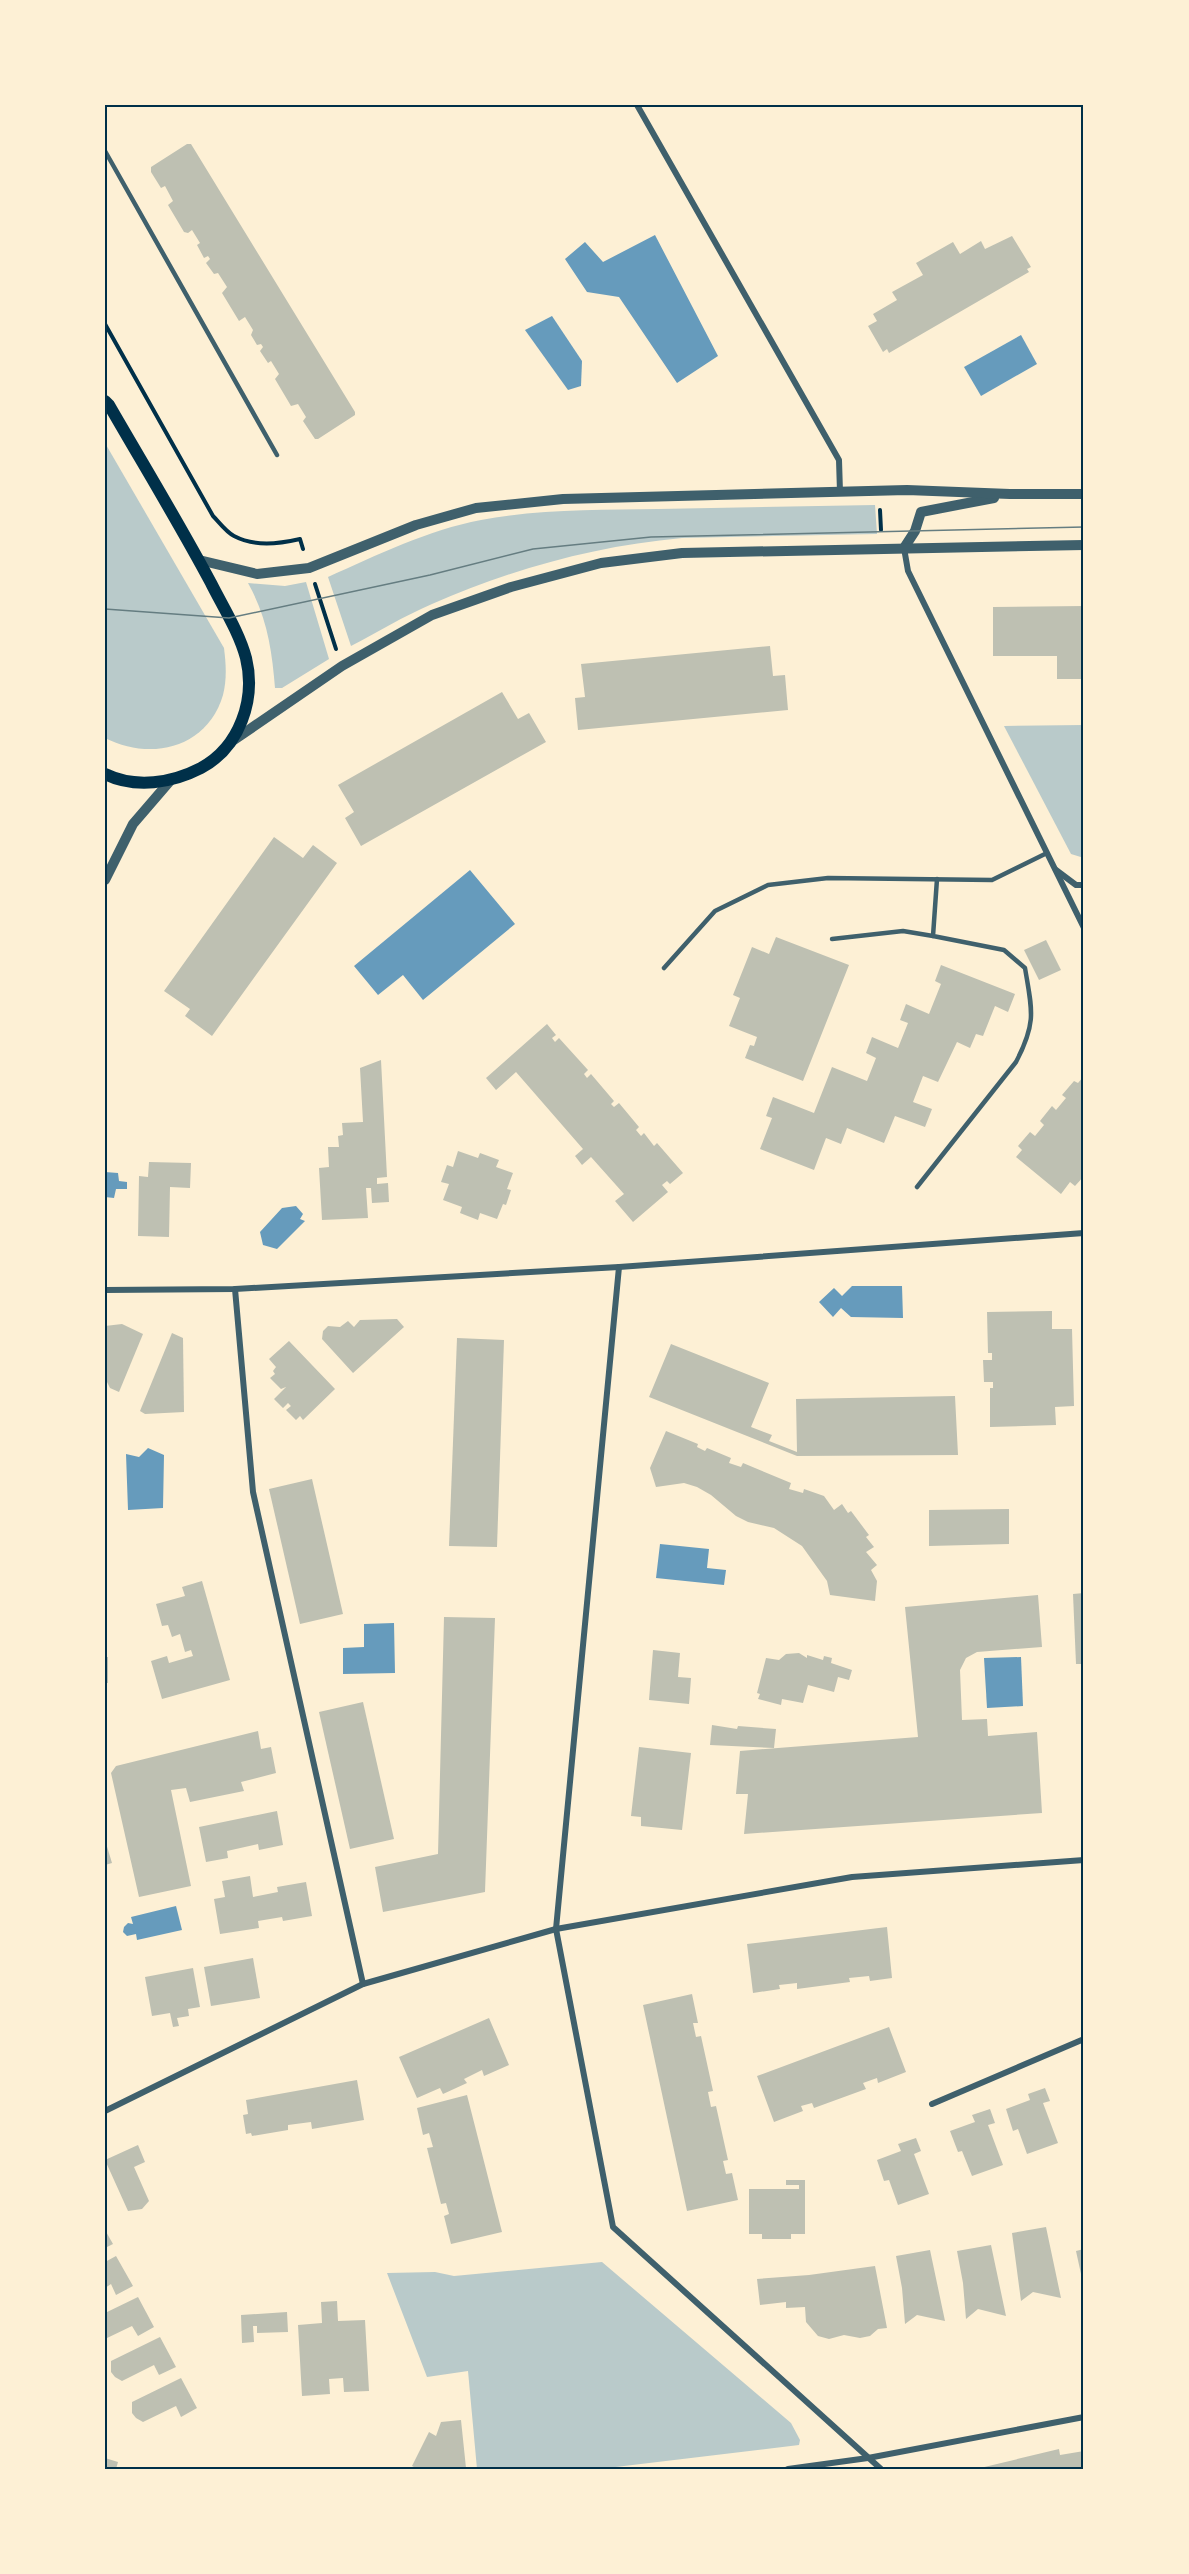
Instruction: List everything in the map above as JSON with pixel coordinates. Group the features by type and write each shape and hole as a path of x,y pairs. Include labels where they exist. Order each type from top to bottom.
{"main road":[{"path":"105,774 137,782 170,781 204,767 234,740 246,711 249,686 246,657 229,618 199,560 106,401"}],"street":[{"path":"637,105 839,460 840,493"},
{"path":"199,560 257,574 309,568 416,525 476,508 563,499 840,493 880,490 1084,494"},
{"path":"1010,494 921,512 915,531 904,548 908,572 1084,928"},
{"path":"234,740 342,666 432,615 511,587 601,563 682,553 1084,545"},
{"path":"105,880 133,824 170,781"},
{"path":"1055,870 1076,885 1084,885"},
{"path":"105,1290 235,1289 619,1267 1084,1233"},
{"path":"619,1267 556,1929 613,2227 881,2469"},
{"path":"235,1289 252,1492 363,1984"},
{"path":"105,2110 363,1984 556,1929 852,1877 1084,1860"},
{"path":"932,2104 1084,2039"},
{"path":"788,2469 868,2458 1084,2417"}],"lane":[{"path":"105,152 277,455"},
{"path":"664,969 715,911 768,885 828,878 992,880 1047,853"},
{"path":"933,936 937,879"},
{"path":"832,939 903,931 1004,950 1025,968 1033,1015 1026,1043 1016,1062 916,1187"}],"path":[{"path":"105,324 213,516 232,536 253,543 278,544 300,539 342,666"},
{"path":"880,490 882,549"}],"shaded area":[{"path":"105,443 224,648 225,683 223,695 215,713 204,728 190,738 158,749 140,749 105,738"},
{"path":"875,505 877,534 682,538 617,547 554,561 462,591 401,619 351,646 328,577 442,530 503,516 591,510"},
{"path":"306,582 329,659 282,688 275,688 268,634 260,608 248,583 285,586"},
{"path":"1084,725 1084,858 1071,854 1004,726"},
{"path":"602,2262 791,2423 800,2440 799,2445 599,2469 477,2469 468,2371 427,2377 387,2273 435,2272 454,2276"}],"water":[{"path":"655,235 718,356 677,383 619,297 587,292 565,259 585,242 603,262"},
{"path":"552,316 582,361 581,386 568,390 525,330"},
{"path":"1021,335 1037,364 981,396 964,367"},
{"path":"470,870 515,924 423,1000 403,975 378,995 354,966"},
{"path":"105,1172 118,1173 119,1181 127,1182 127,1189 116,1189 114,1198 105,1197"},
{"path":"296,1206 303,1214 300,1219 305,1221 277,1249 263,1245 260,1232 282,1208"},
{"path":"852,1286 902,1286 903,1318 851,1317 841,1308 833,1317 819,1302 834,1288 842,1296"},
{"path":"148,1448 164,1455 163,1508 128,1510 126,1454 139,1457"},
{"path":"660,1544 709,1549 707,1568 726,1570 724,1585 656,1578"},
{"path":"394,1623 395,1673 343,1674 343,1648 364,1647 364,1624"},
{"path":"1021,1657 1023,1706 987,1708 984,1658"},
{"path":"176,1906 182,1930 137,1940 136,1934 127,1936 123,1932 128,1923 133,1924 131,1917"}],"building":[{"path":"187,144 191,144 355,412 355,415 318,439 315,439 303,421 306,417 298,404 291,406 275,379 279,374 271,361 268,363 260,351 263,347 261,344 257,345 251,335 253,330 245,317 239,321 222,293 227,287 218,273 214,274 206,263 210,259 208,256 204,258 197,245 200,243 192,230 188,233 184,232 168,205 173,201 165,186 161,188 151,172 151,167"},
{"path":"1012,236 1031,267 1027,269 1029,272 889,353 887,349 883,352 868,326 877,321 873,314 897,300 892,292 923,275 916,263 953,242 960,254 981,241 985,249"},
{"path":"1084,606 1084,679 1057,679 1057,656 993,656 993,607"},
{"path":"770,646 773,676 785,675 788,710 578,730 575,698 585,697 581,664"},
{"path":"502,692 518,719 529,713 546,742 361,846 345,818 354,812 338,785"},
{"path":"274,837 303,858 313,845 337,863 212,1036 185,1016 190,1009 164,991"},
{"path":"776,937 849,965 803,1081 745,1058 750,1045 754,1046 757,1037 729,1026 740,998 733,995 752,947 769,954"},
{"path":"1046,940 1061,970 1039,980 1024,950"},
{"path":"941,965 1015,994 1008,1012 995,1006 983,1036 976,1034 970,1048 957,1042 938,1082 923,1076 913,1102 932,1109 925,1127 895,1116 884,1143 847,1128 841,1144 826,1138 814,1170 760,1149 772,1118 766,1116 773,1097 814,1113 832,1067 867,1081 876,1058 866,1053 872,1037 898,1048 908,1023 900,1020 906,1004 929,1014 941,984 935,981"},
{"path":"547,1024 556,1035 552,1038 555,1042 559,1038 588,1070 584,1074 587,1078 591,1074 614,1101 611,1104 614,1107 619,1103 639,1127 636,1130 641,1136 644,1133 654,1146 657,1143 683,1173 670,1184 667,1181 662,1185 668,1192 633,1222 615,1201 624,1194 591,1157 582,1165 575,1156 583,1149 516,1072 496,1090 486,1078"},
{"path":"381,1060 387,1177 377,1178 377,1184 388,1183 389,1202 372,1203 371,1188 366,1188 368,1218 322,1220 319,1168 329,1167 328,1147 339,1147 338,1136 343,1135 342,1123 363,1122 360,1068"},
{"path":"1084,1076 1084,1176 1075,1186 1070,1182 1061,1194 1016,1157 1022,1150 1018,1146 1030,1132 1035,1136 1044,1125 1040,1121 1052,1106 1056,1110 1066,1098 1062,1095 1074,1081 1078,1083"},
{"path":"458,1151 478,1158 480,1153 499,1160 496,1167 513,1173 507,1189 511,1190 506,1205 503,1204 497,1219 480,1213 478,1220 460,1213 462,1207 443,1200 449,1184 441,1182 447,1165 453,1167"},
{"path":"149,1162 191,1163 190,1188 170,1187 169,1237 138,1236 139,1176 148,1177"},
{"path":"1052,1311 1052,1329 1072,1329 1074,1406 1055,1407 1056,1425 990,1427 990,1388 993,1388 993,1382 984,1382 983,1360 992,1360 992,1353 988,1353 987,1312"},
{"path":"397,1319 404,1327 353,1373 322,1339 323,1331 328,1326 340,1327 348,1321 354,1327 360,1320"},
{"path":"122,1324 143,1334 119,1392 110,1388 105,1378 105,1326"},
{"path":"172,1333 183,1338 184,1412 145,1414 140,1411"},
{"path":"457,1338 504,1340 497,1547 449,1546"},
{"path":"289,1341 335,1389 303,1420 300,1416 296,1420 286,1410 291,1406 288,1403 283,1408 274,1399 286,1387 281,1389 270,1378 275,1374 273,1371 276,1367 269,1359"},
{"path":"671,1344 769,1383 751,1427 772,1435 769,1441 797,1452 796,1399 955,1396 958,1455 797,1456 649,1397"},
{"path":"666,1431 698,1444 697,1447 705,1451 707,1448 731,1458 729,1463 741,1467 743,1463 791,1483 789,1489 803,1493 804,1489 824,1496 834,1510 842,1504 848,1513 851,1511 869,1535 866,1537 874,1547 866,1552 877,1565 871,1570 877,1581 875,1601 830,1595 827,1581 802,1546 774,1528 748,1522 736,1516 711,1495 697,1487 684,1483 656,1487 650,1468"},
{"path":"312,1479 343,1614 300,1624 269,1489"},
{"path":"1009,1509 1009,1544 929,1546 929,1510"},
{"path":"202,1581 230,1680 162,1699 151,1661 167,1656 169,1663 193,1656 191,1650 185,1652 180,1634 172,1637 168,1625 162,1626 156,1604 185,1596 182,1587"},
{"path":"1084,1593 1084,1664 1076,1664 1073,1594"},
{"path":"1038,1595 1042,1647 977,1652 966,1658 960,1670 962,1720 987,1719 988,1736 1037,1732 1042,1813 744,1834 748,1794 736,1794 740,1751 918,1737 905,1607"},
{"path":"444,1617 495,1618 485,1892 383,1912 375,1867 438,1854"},
{"path":"653,1650 680,1653 678,1677 691,1678 689,1704 649,1700"},
{"path":"799,1653 807,1658 807,1655 823,1660 824,1656 832,1658 831,1663 852,1670 849,1680 838,1677 834,1692 808,1685 803,1703 782,1699 781,1705 758,1699 760,1694 757,1693 766,1658 779,1660 786,1654"},
{"path":"105,1657 108,1657 108,1683 105,1683"},
{"path":"363,1702 394,1839 350,1849 319,1712"},
{"path":"712,1725 737,1729 738,1726 776,1729 774,1748 710,1745"},
{"path":"258,1731 261,1749 271,1747 276,1773 241,1782 244,1791 190,1802 186,1788 171,1790 191,1886 139,1897 111,1773 116,1766"},
{"path":"639,1747 691,1753 682,1830 641,1826 641,1817 631,1816"},
{"path":"277,1811 283,1845 259,1850 258,1844 227,1851 228,1858 206,1862 199,1827"},
{"path":"105,1840 112,1863 105,1865"},
{"path":"250,1876 253,1897 278,1892 277,1887 306,1882 312,1916 283,1921 282,1917 258,1921 259,1928 220,1934 214,1899 225,1897 222,1881"},
{"path":"887,1927 892,1978 870,1981 869,1976 849,1978 850,1982 797,1989 797,1983 779,1985 780,1989 753,1993 747,1944"},
{"path":"253,1958 260,1998 211,2006 204,1967"},
{"path":"193,1968 200,2007 188,2009 189,2016 177,2018 179,2026 173,2027 170,2013 152,2016 145,1977"},
{"path":"692,1994 698,2023 693,2023 696,2037 701,2036 713,2091 708,2092 711,2107 716,2106 728,2160 723,2161 726,2174 732,2173 738,2200 687,2211 643,2005"},
{"path":"489,2018 509,2065 484,2076 482,2070 464,2079 467,2083 443,2094 440,2088 417,2098 399,2057"},
{"path":"889,2027 906,2072 878,2083 877,2078 863,2083 866,2089 814,2108 812,2103 801,2106 803,2111 774,2122 757,2076"},
{"path":"357,2080 364,2120 312,2129 311,2122 288,2125 288,2130 252,2136 251,2133 246,2134 243,2115 248,2114 246,2100"},
{"path":"1045,2088 1050,2101 1043,2103 1058,2143 1027,2154 1018,2129 1013,2131 1006,2109 1030,2100 1028,2094"},
{"path":"467,2095 502,2232 451,2244 444,2216 449,2214 446,2203 441,2204 427,2148 433,2147 429,2133 423,2135 417,2108"},
{"path":"990,2109 995,2123 988,2125 1003,2165 972,2176 962,2151 958,2152 950,2131 975,2122 972,2115"},
{"path":"916,2138 921,2151 914,2154 929,2194 898,2205 889,2180 884,2181 877,2160 901,2151 898,2144"},
{"path":"138,2145 145,2162 134,2167 149,2201 142,2209 128,2211 105,2160"},
{"path":"786,2180 805,2180 805,2234 791,2234 791,2239 762,2239 762,2234 749,2234 749,2189 799,2189 799,2185 786,2185"},
{"path":"1046,2227 1061,2298 1033,2292 1021,2301 1012,2233"},
{"path":"105,2230 113,2244 105,2248"},
{"path":"991,2245 1006,2316 978,2309 966,2319 957,2251"},
{"path":"1084,2249 1084,2274 1081,2274 1076,2251"},
{"path":"930,2250 945,2321 917,2315 905,2324 896,2256"},
{"path":"116,2256 133,2286 116,2295 111,2284 105,2288 105,2262"},
{"path":"875,2266 887,2328 878,2329 870,2336 860,2338 844,2335 829,2339 818,2336 806,2322 805,2307 786,2308 786,2302 760,2305 757,2279"},
{"path":"138,2297 154,2327 138,2336 132,2326 105,2339 105,2313"},
{"path":"337,2301 338,2321 365,2320 369,2391 344,2392 343,2378 329,2379 330,2394 302,2396 298,2325 322,2323 321,2302"},
{"path":"287,2312 288,2332 257,2333 257,2326 253,2326 254,2342 242,2343 241,2315"},
{"path":"160,2337 176,2367 159,2375 154,2365 122,2381 111,2372 111,2361"},
{"path":"181,2378 197,2408 181,2417 176,2406 143,2422 132,2413 132,2402"},
{"path":"461,2420 466,2468 418,2469 412,2466 429,2432 436,2436 441,2422"},
{"path":"1059,2449 1060,2455 1084,2451 1084,2469 976,2469"},
{"path":"105,2458 118,2462 116,2469 105,2469"}],"tram line":[{"path":"105,609 229,618 430,575 533,549 651,537 1084,527"}]}
